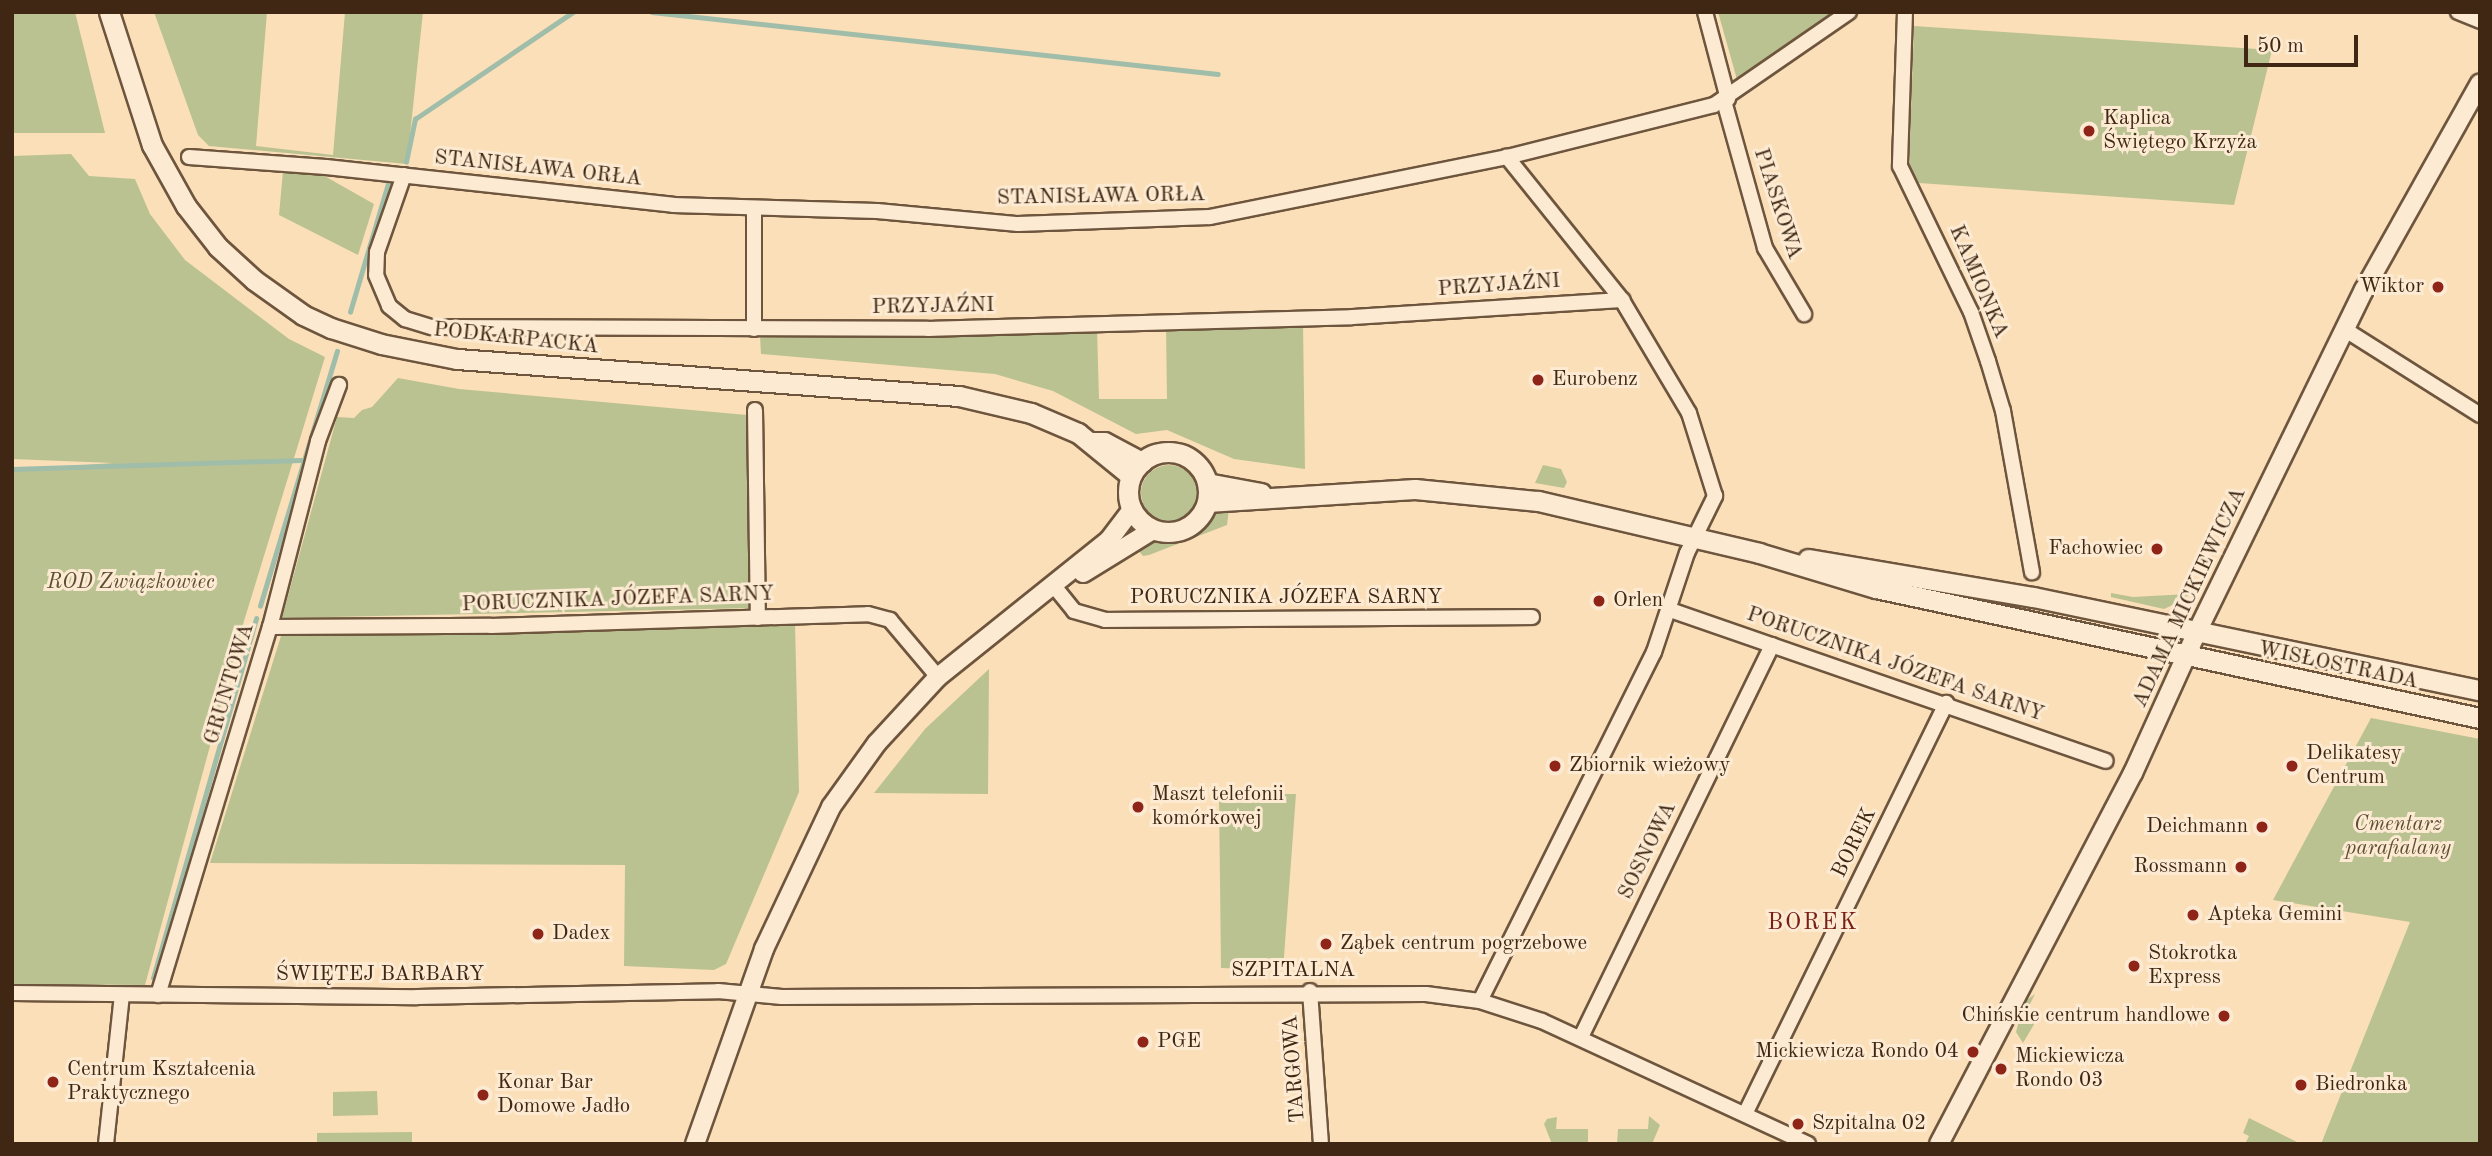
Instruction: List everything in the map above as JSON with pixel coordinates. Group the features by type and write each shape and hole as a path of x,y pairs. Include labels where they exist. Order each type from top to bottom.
{"main road":[{"name":"PODKARPACKA","path":"109,12 152,145 186,206 234,263 289,306 331,328 391,347 457,359 959,396 1031,413 1092,442 1104,442 1137,469"},
{"path":"1167,452 1181,454 1193,461 1207,492 1202,514 1181,531 1153,530 1132,509 1137,469 1167,452"},
{"path":"1207,492 1265,495 1415,489 1497,495 1579,509 1759,553"},
{"name":"WISŁOSTRADA","path":"1759,553 2033,597 2480,690"},
{"name":"WISŁOSTRADA","path":"1759,553 1865,585 2186,658 2480,718"}],"street":[{"name":"PIASKOWA","path":"1705,12 1765,248 1804,314"},
{"name":"STANISŁAWA ORŁA","path":"190,157 404,175 673,205 877,211 1017,224 1147,222 1210,217 1507,158 1726,100 1849,12"},
{"name":"KAMIONKA","path":"1905,12 1900,166 1971,312 1988,361 2003,411 2032,572"},
{"path":"2458,12 2480,20"},
{"name":"ADAMA MICKIEWICZA","path":"1944,1141 2133,773 2197,632 2344,329 2478,89"},
{"path":"1480,1001 1654,652 1694,537 1715,496 1710,472 1689,414 1622,300 1507,158"},
{"name":"PRZYJAŹNI","path":"404,175 377,252 376,275 389,306 405,319 432,327 928,329 1352,317 1622,300"},
{"path":"754,209 754,329"},
{"path":"2344,329 2480,415"},
{"name":"GRUNTOWA","path":"158,995 270,626 315,453 339,385"},
{"path":"755,411 758,618"},
{"path":"1055,586 1108,540 1132,509"},
{"path":"695,1144 783,901 831,807 877,743 939,677 1016,611 1153,530"},
{"name":"PORUCZNIKA JÓZEFA SARNY","path":"1055,586 1074,611 1105,620 1532,617"},
{"name":"PORUCZNIKA JÓZEFA SARNY","path":"1670,610 2106,761"},
{"name":"PORUCZNIKA JÓZEFA SARNY","path":"270,626 882,616 939,677"},
{"name":"SOSNOWA","path":"1581,1037 1772,645"},
{"name":"BOREK","path":"1745,1114 1947,704"},
{"name":"SZPITALNA","path":"748,994 1310,991 1426,993 1480,1001 1581,1037 1808,1144"},
{"name":"TARGOWA","path":"1310,991 1321,1144"},
{"name":"ŚWIĘTEJ BARBARY","path":"12,993 748,994"},
{"path":"106,1144 122,995"}],"green space":[{"path":"12,12 75,12 105,133 12,133"},
{"path":"154,12 267,12 256,146 333,155 345,12 423,12 407,164 209,146 198,135"},
{"path":"1718,12 1837,12 1738,83"},
{"path":"1914,26 2272,50 2234,205 1919,183 1909,166"},
{"name":"ROD Związkowiec","path":"71,154 89,176 135,179 150,214 185,260 289,339 325,357 244,621 145,985 12,984 12,470 113,463 12,459 12,156"},
{"path":"283,171 321,174 374,204 358,255 279,215"},
{"path":"1303,323 1305,469 1234,459 1167,430 1136,434 1053,391 995,374 761,354 760,336 1097,328 1099,399 1167,399 1166,327"},
{"path":"398,378 459,389 747,415 754,608 282,618 337,417 354,418 362,410 372,407"},
{"path":"1169,465 1180,467 1189,473 1195,482 1195,504 1189,513 1180,519 1169,521 1158,519 1149,513 1143,504 1141,493 1143,482 1149,473 1158,467"},
{"path":"1543,465 1561,469 1567,482 1564,488 1535,483"},
{"path":"1229,509 1227,525 1149,555 1143,556 1134,545 1191,535 1216,513"},
{"path":"2193,589 2185,599 2164,609 2111,597 2111,593 2133,597 2188,594"},
{"path":"795,623 799,792 726,964 714,970 624,966 625,865 210,863 281,636 621,631"},
{"path":"989,669 988,794 874,793 925,729"},
{"name":"Cmentarz parafialany","path":"2371,718 2480,739 2480,1144 2321,1144 2410,922 2273,900"},
{"path":"1219,794 1296,794 1283,970 1221,968"},
{"path":"2035,994 2027,1010 2039,1016 2023,1043 2016,1032 2024,1002"},
{"path":"377,1091 378,1115 333,1116 333,1092"},
{"path":"1649,1116 1660,1125 1652,1144 1617,1144 1618,1129 1648,1129"},
{"path":"1557,1117 1556,1129 1588,1129 1588,1144 1552,1144 1544,1124 1547,1119"},
{"path":"2249,1118 2301,1144 2245,1144 2249,1136 2243,1133"},
{"path":"412,1132 412,1144 317,1144 317,1133"}],"waterway":[{"path":"406,162 415,119 573,12"},
{"path":"652,12 1218,74"},
{"path":"350,312 389,180"},
{"path":"260,606 337,351"},
{"path":"12,469 301,460"},
{"path":"153,978 256,618"}],"place":[{"name":"Kaplica Świętego Krzyża","path":"2089,131"},
{"name":"Wiktor","path":"2438,287"},
{"name":"Eurobenz","path":"1538,380"},
{"name":"Fachowiec","path":"2157,549"},
{"name":"Orlen","path":"1599,601"},
{"name":"Zbiornik wieżowy","path":"1555,766"},
{"name":"Delikatesy Centrum","path":"2292,766"},
{"name":"Maszt telefonii komórkowej","path":"1138,807"},
{"name":"Deichmann","path":"2262,827"},
{"name":"Rossmann","path":"2241,867"},
{"name":"Apteka Gemini","path":"2193,915"},
{"name":"Dadex","path":"538,934"},
{"name":"Ząbek centrum pogrzebowe","path":"1326,944"},
{"name":"Stokrotka Express","path":"2134,966"},
{"name":"Chińskie centrum handlowe","path":"2224,1016"},
{"name":"PGE","path":"1143,1042"},
{"name":"Mickiewicza Rondo 04","path":"1973,1052"},
{"name":"Mickiewicza Rondo 03","path":"2001,1069"},
{"name":"Centrum Kształcenia Praktycznego","path":"53,1082"},
{"name":"Biedronka","path":"2301,1085"},
{"name":"Konar Bar Domowe Jadło","path":"483,1095"},
{"name":"Szpitalna 02","path":"1798,1124"}],"district":[{"name":"BOREK","path":"1813,923"}]}
